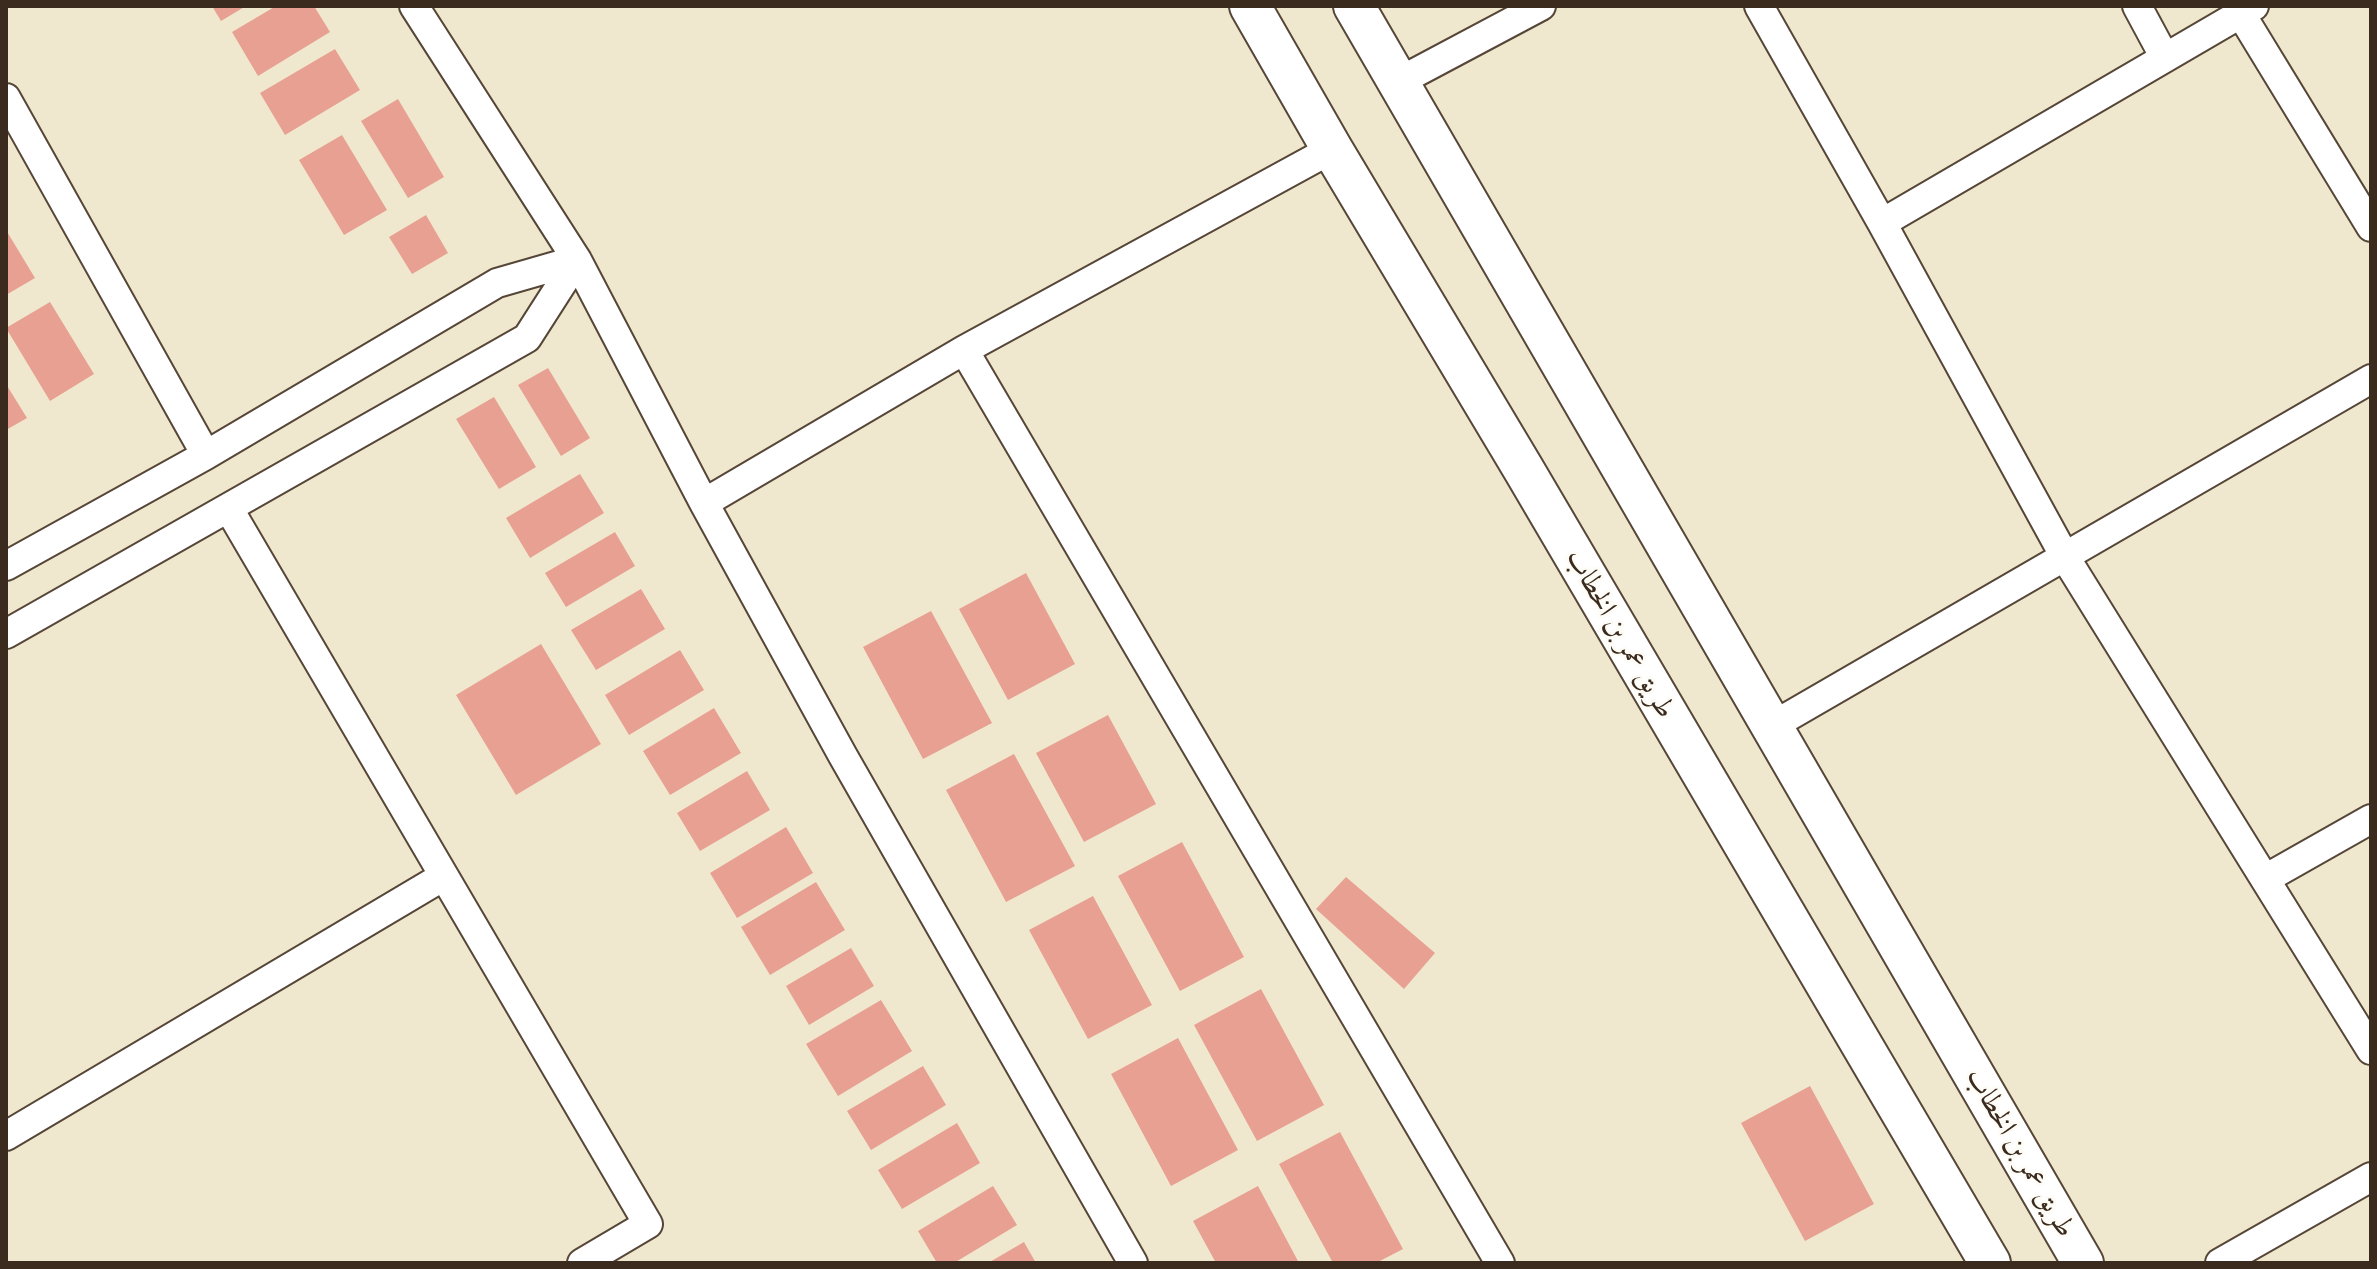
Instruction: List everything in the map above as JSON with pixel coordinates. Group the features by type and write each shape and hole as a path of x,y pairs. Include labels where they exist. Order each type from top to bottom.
{"main road":[{"name":"طريق عمر بن الخطاب","path":"1250,6 1990,1263"},
{"name":"طريق عمر بن الخطاب","path":"1354,6 2083,1263"}],"street":[{"path":"414,6 577,260 704,503 843,756 1133,1263"},
{"path":"1398,82 1541,6"},
{"path":"1759,6 2065,557 2371,1050"},
{"path":"2137,6 2165,58"},
{"path":"1882,223 2248,10 2371,227"},
{"path":"6,99 206,455"},
{"path":"704,503 964,350 1332,149"},
{"path":"6,566 206,455 497,283 577,260"},
{"path":"6,634 527,338 577,260"},
{"path":"964,350 1500,1263"},
{"path":"1772,726 2371,379"},
{"path":"229,509 648,1224 582,1263"},
{"path":"2265,879 2371,819"},
{"path":"6,1136 444,876"},
{"path":"2220,1263 2371,1177"}],"building":[{"path":"212,6 246,6 221,21"},
{"path":"276,6 314,6 330,32 258,76 232,32"},
{"path":"335,49 360,90 285,135 260,93"},
{"path":"398,99 444,177 408,198 361,121"},
{"path":"342,135 387,210 344,235 299,160"},
{"path":"426,215 448,253 412,274 389,237"},
{"path":"6,230 35,278 6,295"},
{"path":"50,302 94,374 50,401 6,328"},
{"path":"548,368 590,438 561,456 518,385"},
{"path":"6,384 27,418 6,430"},
{"path":"494,397 536,467 499,489 456,419"},
{"path":"580,474 604,513 530,558 506,518"},
{"path":"615,532 635,566 566,607 545,573"},
{"path":"1026,573 1075,664 1008,700 959,609"},
{"path":"641,589 665,629 596,670 571,630"},
{"path":"931,611 992,723 923,759 863,647"},
{"path":"541,644 601,744 516,795 456,695"},
{"path":"680,650 704,690 629,735 605,695"},
{"path":"714,708 741,753 670,795 643,751"},
{"path":"1108,715 1156,804 1084,842 1036,753"},
{"path":"1014,754 1075,866 1006,902 946,790"},
{"path":"747,771 770,810 700,851 677,813"},
{"path":"786,827 813,873 737,918 710,873"},
{"path":"1182,842 1244,957 1180,991 1118,876"},
{"path":"1346,877 1435,953 1404,989 1316,909"},
{"path":"816,882 845,930 770,975 741,927"},
{"path":"1093,896 1152,1005 1088,1039 1029,930"},
{"path":"851,948 874,986 809,1025 786,986"},
{"path":"1261,989 1324,1105 1257,1141 1194,1025"},
{"path":"881,1000 912,1051 838,1096 806,1044"},
{"path":"1178,1038 1238,1150 1171,1186 1111,1074"},
{"path":"923,1066 946,1105 871,1150 847,1111"},
{"path":"1810,1086 1874,1204 1805,1241 1741,1123"},
{"path":"957,1123 980,1163 902,1209 878,1170"},
{"path":"1340,1132 1403,1249 1376,1263 1333,1263 1279,1164"},
{"path":"993,1186 1017,1225 954,1263 937,1263 918,1231"},
{"path":"1258,1186 1299,1263 1216,1263 1193,1221"},
{"path":"1024,1242 1036,1263 988,1263"}]}
